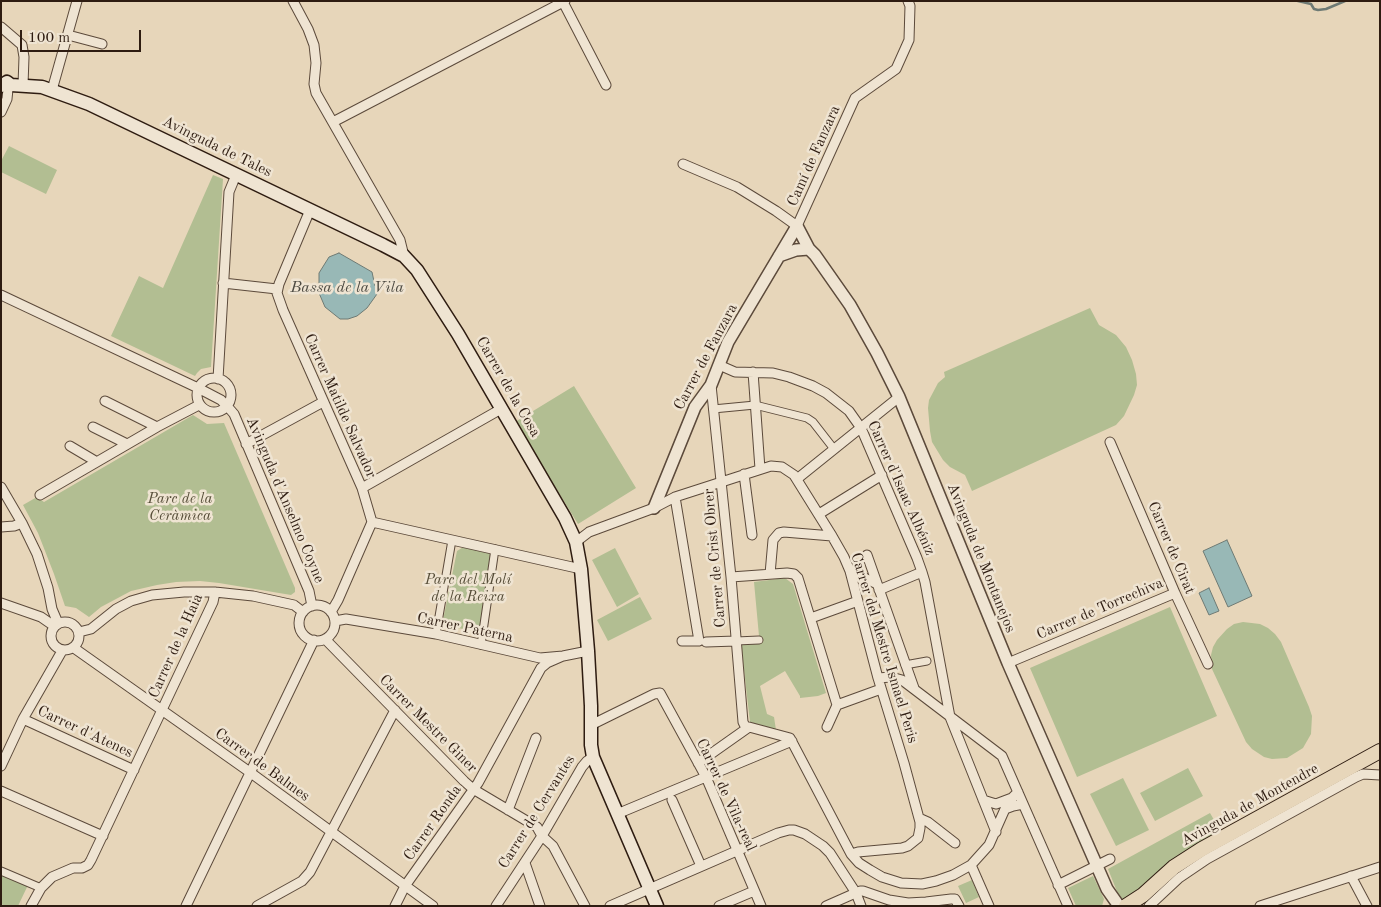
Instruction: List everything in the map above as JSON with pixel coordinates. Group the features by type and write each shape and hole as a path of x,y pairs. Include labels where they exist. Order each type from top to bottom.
{"main road":[{"name":"Avinguda de Tales","path":"9,86 42,87 88,104 404,256"},
{"name":"Carrer de la Cosa","path":"404,256 417,270 453,326 565,518 576,542 581,568 588,651 591,725"},
{"name":"Carrer de Cervantes","path":"591,725 593,757"},
{"name":"Avinguda de Montendre","path":"1126,906 1143,902 1174,867 1202,849 1380,751"},
{"path":"593,757 656,906"}],"street":[{"path":"52,90 77,1"},
{"name":"Carrer de la Cosa","path":"293,1 308,28 314,45 316,63 314,84 316,93 400,240 404,256"},
{"name":"Camí de Fanzara","path":"798,226 855,98 896,69 909,40 910,6 908,1"},
{"path":"333,122 564,2 606,85"},
{"path":"1,26 22,45 24,57 9,86 7,99 1,112"},
{"path":"68,35 102,44"},
{"path":"683,164 737,187 798,226"},
{"path":"40,495 157,427 199,405 196,397 198,388 203,382 210,379 218,379 229,192 236,175"},
{"path":"224,283 277,289 310,210"},
{"name":"Carrer de Fanzara","path":"654,508 695,406 711,385 728,342 798,226"},
{"name":"Avinguda de Montanejos","path":"798,226 809,249 850,305 878,352 899,397 1008,663 1096,866 1107,889 1119,906"},
{"path":"787,243 809,249"},
{"path":"780,256 796,250 809,249"},
{"name":"Carrer Matilde Salvador","path":"277,289 283,310 362,488 372,522"},
{"name":"Avinguda d'Anselmo Coyne","path":"1,295 198,388 227,406 234,414 309,591 312,606"},
{"name":"Carrer d'Isaac Albéniz","path":"719,365 735,372 773,373 813,386 826,393 849,411 861,428 922,572 950,718 996,832"},
{"path":"753,372 760,469"},
{"name":"Avinguda d'Anselmo Coyne","path":"199,405 208,412 218,412 227,406 230,390 225,383 218,379"},
{"name":"Carrer de Crist Obrer","path":"711,385 731,577 743,722 746,728"},
{"path":"797,479 899,397"},
{"path":"105,401 157,427"},
{"path":"246,444 323,402"},
{"path":"713,409 755,405 810,419 834,450"},
{"path":"362,488 502,409"},
{"path":"93,427 127,444"},
{"name":"Carrer de Cirat","path":"1110,442 1175,593 1208,664"},
{"path":"70,446 98,462"},
{"name":"Carrer del Mestre Ismael Peris","path":"576,542 589,532 654,508 675,498 744,474 774,466 782,466 791,472 819,514 850,571 881,689 904,763 920,828 918,838 911,845 902,848 851,854"},
{"path":"744,474 752,535"},
{"path":"819,514 882,475"},
{"path":"1,487 37,554 48,588 56,624 50,636 53,645 62,651 74,648 79,641 79,632 74,625 67,622 56,624 1,603"},
{"path":"675,498 699,641 682,641"},
{"path":"333,616 323,606 312,606 303,612 300,623 301,629 308,638 314,640 325,639 333,631 333,616 338,600 372,522 581,568"},
{"path":"1,526 22,524"},
{"path":"770,574 773,540 779,533 832,536"},
{"path":"436,634 452,540"},
{"path":"481,645 495,549"},
{"path":"867,555 914,688"},
{"path":"850,571 878,587 922,572"},
{"path":"731,577 787,573 797,576 832,690 840,704"},
{"path":"79,632 91,629 116,609 131,601 152,595 184,592 215,592 253,596 294,605 303,612"},
{"name":"Carrer de la Haia","path":"41,888 47,881 59,873 88,865 214,602 215,592"},
{"name":"Carrer de Torrechiva","path":"1008,663 1175,593"},
{"path":"810,618 858,601"},
{"name":"Carrer Paterna","path":"333,616 436,634 535,657 546,658 588,651"},
{"name":"Carrer Mestre Giner","path":"325,639 473,789 537,827 542,836 552,846 585,906"},
{"path":"186,906 314,640"},
{"path":"706,642 759,640"},
{"name":"Carrer de Balmes","path":"74,648 251,773 433,906"},
{"path":"1,766 62,651"},
{"name":"Carrer Ronda","path":"396,906 405,886 473,789 541,668 563,656"},
{"path":"535,657 536,676"},
{"path":"906,665 926,661"},
{"path":"878,678 884,676 896,678 914,688 950,718 1002,756 1068,906"},
{"path":"827,727 840,704 881,689"},
{"name":"Carrer de Vila-real","path":"591,725 654,694 660,693 706,777 761,906"},
{"path":"257,906 302,881 310,872 395,710"},
{"name":"Carrer d'Atenes","path":"24,720 134,770"},
{"path":"698,763 746,728 790,738 851,854 877,874 901,883 922,884 936,881 953,875 971,865 986,849 996,832 1005,810 1012,806 1023,804"},
{"path":"508,810 536,738"},
{"path":"617,814 792,741"},
{"name":"Carrer de Cervantes","path":"496,906 542,836 582,767 587,760 593,757"},
{"name":"Avinguda de Montendre","path":"1143,902 1207,859 1356,777 1363,774 1380,775"},
{"path":"1,791 103,836"},
{"path":"984,804 996,804 1012,798 1018,792"},
{"path":"672,800 701,866"},
{"path":"984,804 1005,810"},
{"path":"918,818 928,822 955,843"},
{"path":"610,906 737,850 784,831 794,830 810,836 823,846 856,893 861,906"},
{"path":"1058,884 1110,860"},
{"path":"525,863 540,906"},
{"path":"971,865 990,906"},
{"path":"1260,906 1380,867"},
{"path":"1,871 41,888 31,906"},
{"path":"1351,876 1366,906"},
{"name":"Avinguda de Montanejos","path":"1107,889 1107,906"},
{"path":"719,906 754,890"},
{"path":"826,906 863,891 889,900 908,903 951,899 957,902 959,906"}],"green space":[{"path":"9,146 57,170 46,194 1,172 1,161"},
{"path":"213,175 223,179 211,367 201,369 195,376 111,336 139,276 163,288"},
{"path":"1090,308 1099,325 1116,335 1126,347 1132,360 1137,385 1124,416 1116,425 972,491 965,475 950,467 943,460 932,442 928,408 929,400 938,383 945,377 944,372"},
{"path":"574,386 636,488 578,524 515,422"},
{"name":"Parc de la Ceràmica","path":"193,415 207,424 224,423 295,588 295,592 291,595 219,583 200,581 176,582 131,591 101,607 89,617 76,608 65,606 38,533 23,505 37,497 44,502"},
{"name":"Parc del Molí de la Reixa","path":"465,546 488,550 494,558 480,627 474,631 447,626 443,620 457,551"},
{"path":"615,548 639,594 617,607 592,560"},
{"path":"785,578 793,584 826,693 800,698 785,671 760,686 767,714 774,717 776,730 750,722 741,644 762,642 759,636 754,582"},
{"path":"640,597 652,619 608,641 597,620"},
{"path":"1170,607 1217,716 1077,777 1030,668"},
{"path":"1243,622 1260,624 1268,628 1281,642 1312,716 1311,734 1303,748 1287,758 1272,759 1264,757 1252,749 1246,742 1212,669 1211,655 1217,640 1234,624"},
{"path":"1188,768 1203,796 1155,821 1140,793"},
{"path":"1123,778 1149,830 1116,846 1090,794"},
{"path":"1210,813 1221,832 1125,902 1120,899 1108,869"},
{"path":"1,873 28,885 18,906 5,906 1,904"},
{"path":"1093,876 1104,899 1102,906 1076,906 1068,888"},
{"path":"972,880 979,897 966,903 958,886"}],"water":[{"name":"Bassa de la Vila","path":"339,253 372,272 375,286 382,287 367,308 357,316 348,319 340,319 325,307 319,293 319,273 329,257"},
{"path":"1227,540 1252,596 1228,607 1203,551"},
{"path":"1209,588 1219,611 1209,615 1199,593"}],"waterway":[{"path":"1298,1 1311,4 1314,9 1318,10 1326,9 1345,1"}]}
